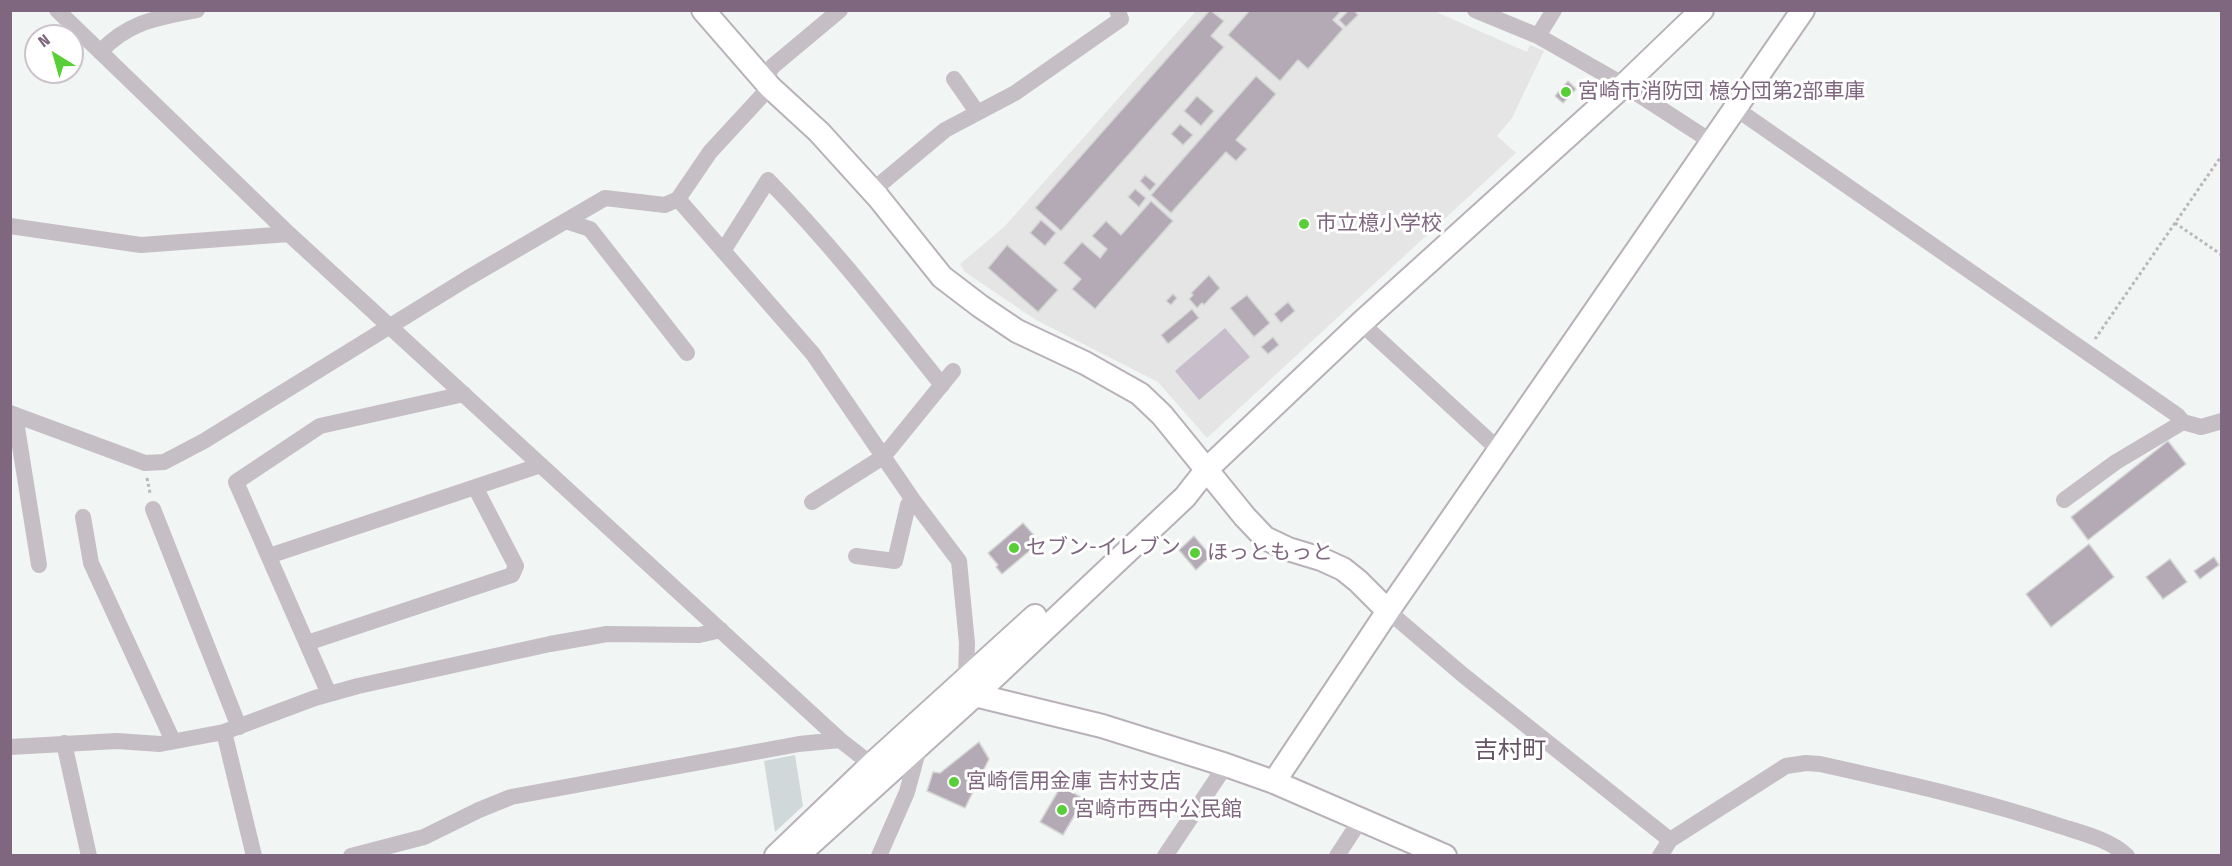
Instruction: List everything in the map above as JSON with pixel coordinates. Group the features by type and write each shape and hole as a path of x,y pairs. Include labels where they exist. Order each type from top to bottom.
{"street":[{"path":"57,10 289,234 840,740 878,770"},
{"path":"100,52 115,37 135,26 162,17 197,10"},
{"path":"704,10 767,83 819,132 872,191 942,277 1017,331 1085,363 1140,394 1162,415 1245,517 1265,538 1288,549 1321,559 1358,581 1388,611 1472,683 1670,840"},
{"path":"13,414 144,463 164,462 183,453 605,198 665,205 678,199 710,152 767,83 773,66 840,10"},
{"path":"872,191 945,130 1015,93 1121,19 1116,10"},
{"path":"1475,10 1538,36 1624,85 1712,142"},
{"path":"1538,36 1554,10"},
{"path":"776,855 878,770 971,687 1179,487 1207,469 1361,322 1624,85 1702,10"},
{"path":"1274,782 1388,611 1803,10"},
{"path":"954,79 977,112"},
{"path":"1735,108 1968,271 2087,350 2177,415 2182,422 2201,428 2222,421"},
{"path":"723,250 768,180 862,285 942,385"},
{"path":"678,199 813,354 913,500 959,561 971,687 921,743 878,770 796,855"},
{"path":"565,221 590,229 687,353"},
{"path":"10,226 141,244 289,234"},
{"path":"1361,322 1499,450"},
{"path":"812,502 883,457 953,371"},
{"path":"329,694 236,482 320,426 464,394"},
{"path":"13,414 39,565"},
{"path":"2064,500 2116,462 2182,422"},
{"path":"269,556 541,465"},
{"path":"307,644 512,575 516,566 476,487"},
{"path":"856,556 896,561 908,505 913,500"},
{"path":"153,509 231,729 254,855"},
{"path":"83,517 91,563 173,741"},
{"path":"10,747 117,741 160,744 231,729 329,694 540,647 607,634 699,635 721,630"},
{"path":"971,687 1102,726 1274,782 1445,855"},
{"path":"351,855 424,837 478,810 511,797 799,744 840,740"},
{"path":"64,743 89,855"},
{"path":"879,855 906,792 921,743"},
{"path":"1660,855 1670,840 1786,766 1806,763 1820,764 1941,792 2029,816 2083,834 2121,850 2127,855"},
{"path":"1165,855 1226,765"},
{"path":"1337,855 1361,819"}],"path":[{"path":"2087,350 2222,155"},
{"path":"2175,223 2222,255"},
{"path":"144,463 153,509"}],"shaded area":[{"name":"市立檍小学校","path":"1196,11 1210,11 1035,208 1061,231 1224,47 1211,36 1224,21 1212,11 1250,11 1307,69 1333,20 1342,11 1349,11 1346,27 1358,15 1354,11 1434,11 1527,52 1530,45 1544,51 1512,118 1497,136 1516,153 1207,438 1158,382 1036,320 965,272 960,264 1004,227","holes":["1256,77 1276,94 1236,140 1246,149 1226,152 1171,213 1151,195","1197,96 1214,111 1201,126 1184,111","1180,124 1193,135 1183,145 1171,135","1135,189 1146,198 1139,207 1128,197","1151,201 1173,221 1096,309 1073,289 1081,279 1082,242 1100,258 1107,249 1093,236 1106,222 1121,235","1041,220 1056,233 1045,246 1030,233","1209,275 1220,288 1204,305 1202,303 1197,308 1191,292","1246,295 1270,323 1254,336 1231,308","1288,302 1295,312 1281,323 1274,314","1191,310 1199,319 1168,344 1161,335","1273,337 1279,345 1267,354 1262,347"]},
{"path":"1225,328 1250,357 1199,400 1175,371"},
{"path":"795,755 803,806 775,832 764,761"}],"building":[{"path":"1210,10 1224,21 1211,36 1224,47 1061,231 1035,208"},
{"path":"1250,10 1342,10 1333,20 1343,29 1308,69 1298,60 1280,81 1228,35"},
{"path":"1349,10 1354,10 1358,15 1346,27 1339,20"},
{"path":"1256,76 1276,94 1236,140 1247,149 1236,161 1226,152 1171,213 1151,195"},
{"name":"宮崎市消防団 檍分団第2部車庫","path":"1568,81 1576,89 1563,103 1555,96"},
{"path":"1197,96 1214,111 1201,126 1184,111"},
{"path":"1180,124 1193,135 1183,145 1171,134"},
{"path":"1145,175 1156,184 1150,191 1140,181"},
{"path":"1135,189 1146,198 1139,207 1128,197"},
{"path":"1151,201 1173,221 1095,309 1072,289 1081,279 1063,263 1082,242 1100,258 1107,249 1092,236 1106,221 1121,235"},
{"path":"1041,220 1056,233 1045,246 1030,233"},
{"path":"1007,245 1058,290 1038,312 988,268"},
{"path":"1209,275 1220,288 1204,305 1202,303 1197,308 1189,299 1193,295 1191,293"},
{"path":"1173,294 1177,298 1171,305 1166,301"},
{"path":"1247,295 1270,323 1254,337 1230,308"},
{"path":"1288,302 1295,311 1281,323 1274,314"},
{"path":"1192,309 1199,318 1168,344 1161,335"},
{"path":"1273,337 1279,345 1268,354 1261,347"},
{"path":"2168,441 2186,464 2088,540 2071,517"},
{"name":"セブン-イレブン","path":"1023,523 1040,542 1002,574 988,553"},
{"name":"ほっともっと","path":"1194,536 1211,556 1196,570 1179,550"},
{"path":"2089,544 2114,577 2051,627 2026,594"},
{"path":"2214,557 2219,565 2200,579 2194,571"},
{"path":"2170,559 2187,582 2163,599 2146,577"},
{"name":"宮崎信用金庫 吉村支店","path":"979,742 989,759 965,808 927,791 933,772 940,773"},
{"name":"宮崎市西中公民館","path":"1061,786 1084,799 1063,835 1040,822"}],"place":[{"name":"宮崎市消防団 檍分団第2部車庫","path":"1566,92"},
{"name":"市立檍小学校","path":"1304,224"},
{"name":"セブン-イレブン","path":"1014,548"},
{"name":"ほっともっと","path":"1195,553"},
{"name":"宮崎信用金庫 吉村支店","path":"954,782"},
{"name":"宮崎市西中公民館","path":"1062,810"}],"district":[{"name":"吉村町","path":"1510,751"}]}
